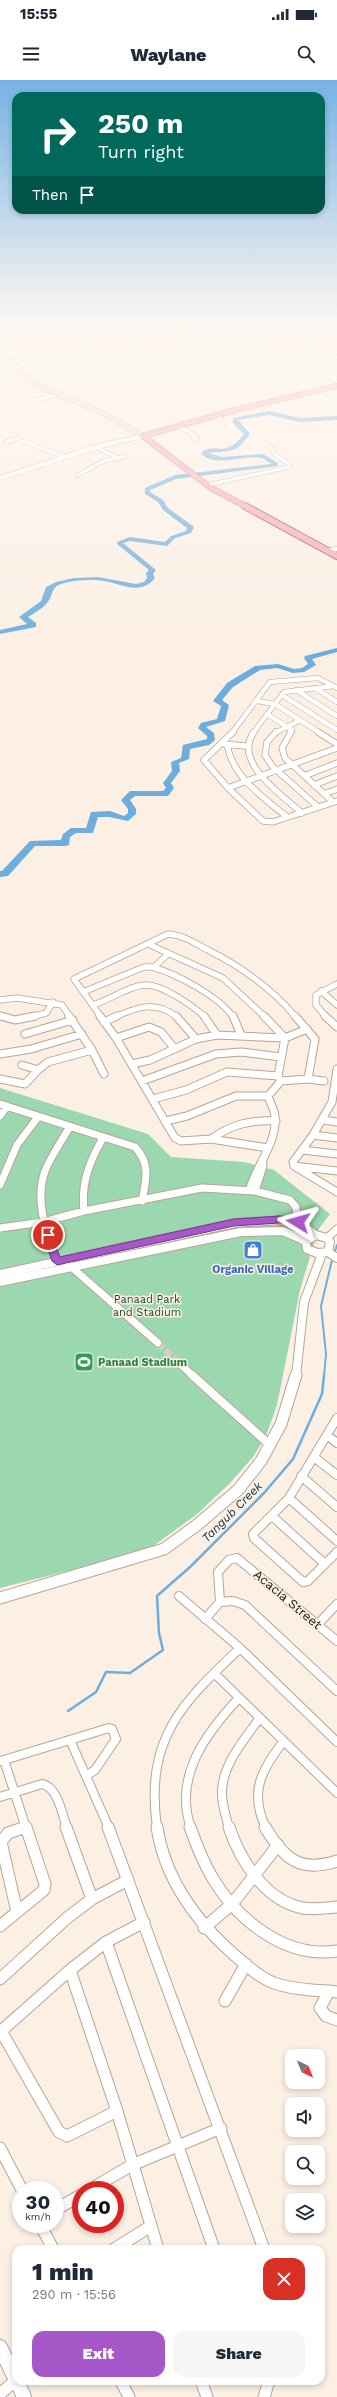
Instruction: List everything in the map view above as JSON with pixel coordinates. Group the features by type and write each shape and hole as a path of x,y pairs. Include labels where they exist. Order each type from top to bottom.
{"main road":[{"path":"143,436 207,485 337,556"}],"street":[{"path":"0,478 96,447 142,436"},
{"path":"194,436 193,438 198,440"},
{"path":"6,442 17,439 64,458"},
{"path":"207,485 289,467 289,464 274,454 270,446"},
{"path":"96,447 118,458"},
{"path":"104,461 109,455 106,452"},
{"path":"78,475 104,461 125,456"},
{"path":"328,551 337,549"},
{"path":"335,801 270,823 263,821 228,788 204,760 220,743 234,732 270,682 314,678 321,679 336,687"},
{"path":"245,746 267,714 286,691 336,687"},
{"path":"315,688 337,702"},
{"path":"296,690 337,716"},
{"path":"282,695 337,730"},
{"path":"257,701 275,704 337,744"},
{"path":"267,714 286,726 292,733 282,748 283,753 292,766 324,794 335,801"},
{"path":"300,720 273,733 264,750 267,759 278,771 318,807"},
{"path":"328,738 337,735"},
{"path":"220,743 245,746"},
{"path":"227,744 230,761 248,782 287,817"},
{"path":"245,746 249,760 263,777 302,812"},
{"path":"228,788 263,777 337,748"},
{"path":"304,776 337,763"},
{"path":"314,785 337,776"},
{"path":"324,794 337,789"},
{"path":"268,1148 211,1139 177,1140 116,1038 75,982 76,977 168,934 176,934 236,964 268,986 315,1039 308,1079"},
{"path":"148,944 223,978 244,996 285,1038"},
{"path":"154,967 168,954"},
{"path":"83,992 144,967 154,967 204,992 220,1003 236,1019 242,1035"},
{"path":"337,984 321,991 316,995 316,1006 337,1027"},
{"path":"93,1005 137,988 147,985 154,986 187,1003 201,1013 217,1034"},
{"path":"321,991 337,1005"},
{"path":"0,1000 17,998 53,1002 62,1005 92,1050 104,1074"},
{"path":"0,1015 3,1019 10,1021 46,1013 53,1002"},
{"path":"104,1022 142,1006 155,1006 184,1022 196,1039"},
{"path":"25,1034 73,1020"},
{"path":"116,1038 145,1026 153,1026 162,1032 175,1049"},
{"path":"132,1064 150,1060 196,1039 217,1034 285,1038 307,1029"},
{"path":"0,1054 31,1048 82,1034"},
{"path":"252,1191 263,1166 262,1160 268,1148 276,1121 268,1096 279,1078 285,1038"},
{"path":"0,1079 25,1084 48,1062 92,1050"},
{"path":"142,1081 216,1054 241,1052 281,1057"},
{"path":"22,1065 38,1070"},
{"path":"153,1099 186,1090 227,1072 324,1081"},
{"path":"294,1166 294,1162 302,1150 334,1106 336,1073"},
{"path":"166,1121 187,1116 236,1096 268,1096"},
{"path":"0,1104 69,1128 135,1147 143,1154 148,1162 142,1200"},
{"path":"0,1116 7,1106"},
{"path":"0,1185 17,1145 38,1116"},
{"path":"211,1139 222,1131 246,1120 276,1121"},
{"path":"323,1120 337,1122"},
{"path":"69,1128 45,1170 40,1190 43,1222 64,1262 158,1343"},
{"path":"314,1135 337,1138"},
{"path":"84,1211 81,1191 84,1177 103,1138"},
{"path":"302,1150 337,1154"},
{"path":"294,1166 337,1171"},
{"path":"294,1166 337,1192"},
{"path":"328,1186 337,1187"},
{"path":"0,1228 43,1222 84,1211 202,1188 252,1191 290,1200 296,1208 298,1222"},
{"path":"0,1282 64,1262 234,1223 280,1220 298,1222 316,1235 327,1238"},
{"path":"327,1238 337,1229"},
{"path":"0,1274 241,1232 283,1231 306,1241"},
{"path":"316,1235 310,1236 306,1241 305,1245 309,1251 325,1253 337,1258"},
{"path":"0,1598 164,1549 197,1525 238,1490 270,1445 281,1424 297,1372 304,1302 325,1253 331,1247 327,1238"},
{"path":"178,1362 270,1445"},
{"path":"337,1418 289,1498 252,1534 254,1538 303,1582 308,1581 337,1552"},
{"path":"327,1435 337,1443"},
{"path":"314,1456 337,1475"},
{"path":"301,1476 337,1507"},
{"path":"289,1498 337,1540"},
{"path":"272,1516 325,1564"},
{"name":"Acacia Street","path":"220,1602 218,1572 229,1560 237,1558 337,1641"},
{"path":"180,1596 240,1648 337,1742"},
{"path":"205,1619 220,1602 233,1601 244,1605 337,1691"},
{"path":"318,1624 337,1604"},
{"path":"240,1648 214,1673 178,1714 166,1733 156,1764 154,1804 156,1832 175,1887 204,1928 220,1945 266,1980 292,1987 333,1992"},
{"path":"214,1673 283,1742 335,1786"},
{"path":"239,1698 212,1726 190,1769 186,1792 187,1820 214,1881 232,1904 258,1928 285,1946 316,1954 337,1951"},
{"path":"259,1719 236,1752 227,1770 222,1790 228,1828 236,1850 254,1875 277,1897 299,1908 337,1907"},
{"path":"0,1926 44,1890 45,1884 15,1792 2,1761 108,1728 114,1733 116,1739 106,1756 95,1770 87,1775"},
{"path":"70,1740 87,1775 128,1880 221,2128 263,2245"},
{"path":"283,1742 267,1762 260,1780 256,1800 261,1818 269,1835 278,1845 305,1866 326,1864 337,1861"},
{"path":"0,1797 42,1784 48,1785 54,1792 92,1899"},
{"path":"17,1912 1,1842 7,1833 26,1827"},
{"path":"204,1928 232,1904 278,1845"},
{"path":"0,1980 67,1918 92,1899 128,1880"},
{"path":"116,2112 67,2136 59,2132 1,2031 70,1970 106,1942 144,1922"},
{"path":"106,1942 213,2245"},
{"path":"225,2001 246,1964"},
{"path":"70,1970 157,2245"},
{"path":"333,1992 320,2008 326,2016 337,2020"},
{"path":"104,2181 132,2165 179,2147 221,2128"},
{"path":"0,2148 17,2181"},
{"path":"120,2245 151,2226"},
{"path":"45,2233 51,2245"},
{"path":"0,2347 12,2372"},
{"path":"0,2394 12,2384"},
{"path":"18,2385 24,2397"},
{"path":"123,2385 129,2397"},
{"path":"202,2385 207,2397"},
{"path":"264,2397 268,2385"}],"green space":[{"name":"Panaad Park and Stadium","path":"0,1088 148,1134 171,1157 244,1162 274,1170 330,1214 318,1230 300,1290 277,1405 266,1436 253,1457 230,1483 196,1515 149,1549 140,1553 0,1588"}],"waterway":[{"path":"0,632 33,625 23,617 44,602 47,598 49,589 58,583 91,579 109,580 129,586 142,586 147,583 151,578 149,573 153,570 119,543 130,539 167,544 173,537 189,532 191,527 165,509 161,501 147,493 147,489 175,477 275,466 276,464 263,456 222,459 206,455 204,453 207,451 230,450 238,445 245,436"},
{"path":"0,874 5,874 33,843 66,843 66,836 74,830 90,831 94,814 110,814 125,819 132,814 132,809 125,800 133,793 165,794 170,788 167,783 176,771 175,762 185,759 186,747 206,743 211,740 211,735 202,728 204,725 221,721 225,705 217,701 230,685 246,677 258,668 278,666 293,671 304,670 312,665 308,658 337,650"},
{"name":"Tangub Creek","path":"335,1251 337,1245"},
{"name":"Tangub Creek","path":"324,1376 326,1354 321,1306 332,1260"},
{"name":"Tangub Creek","path":"68,1711 96,1692 106,1672 130,1673 163,1650 159,1633 157,1596 190,1567 264,1493 293,1459 322,1394 324,1375"}],"tunnel":[{"path":"158,1343 178,1362"}],"place":[{"name":"Organic Village","path":"253,1250"},
{"name":"Panaad Stadium","path":"84,1362"}],"route":[{"path":"48,1235 57,1261 234,1223 280,1220 298,1222"}]}
